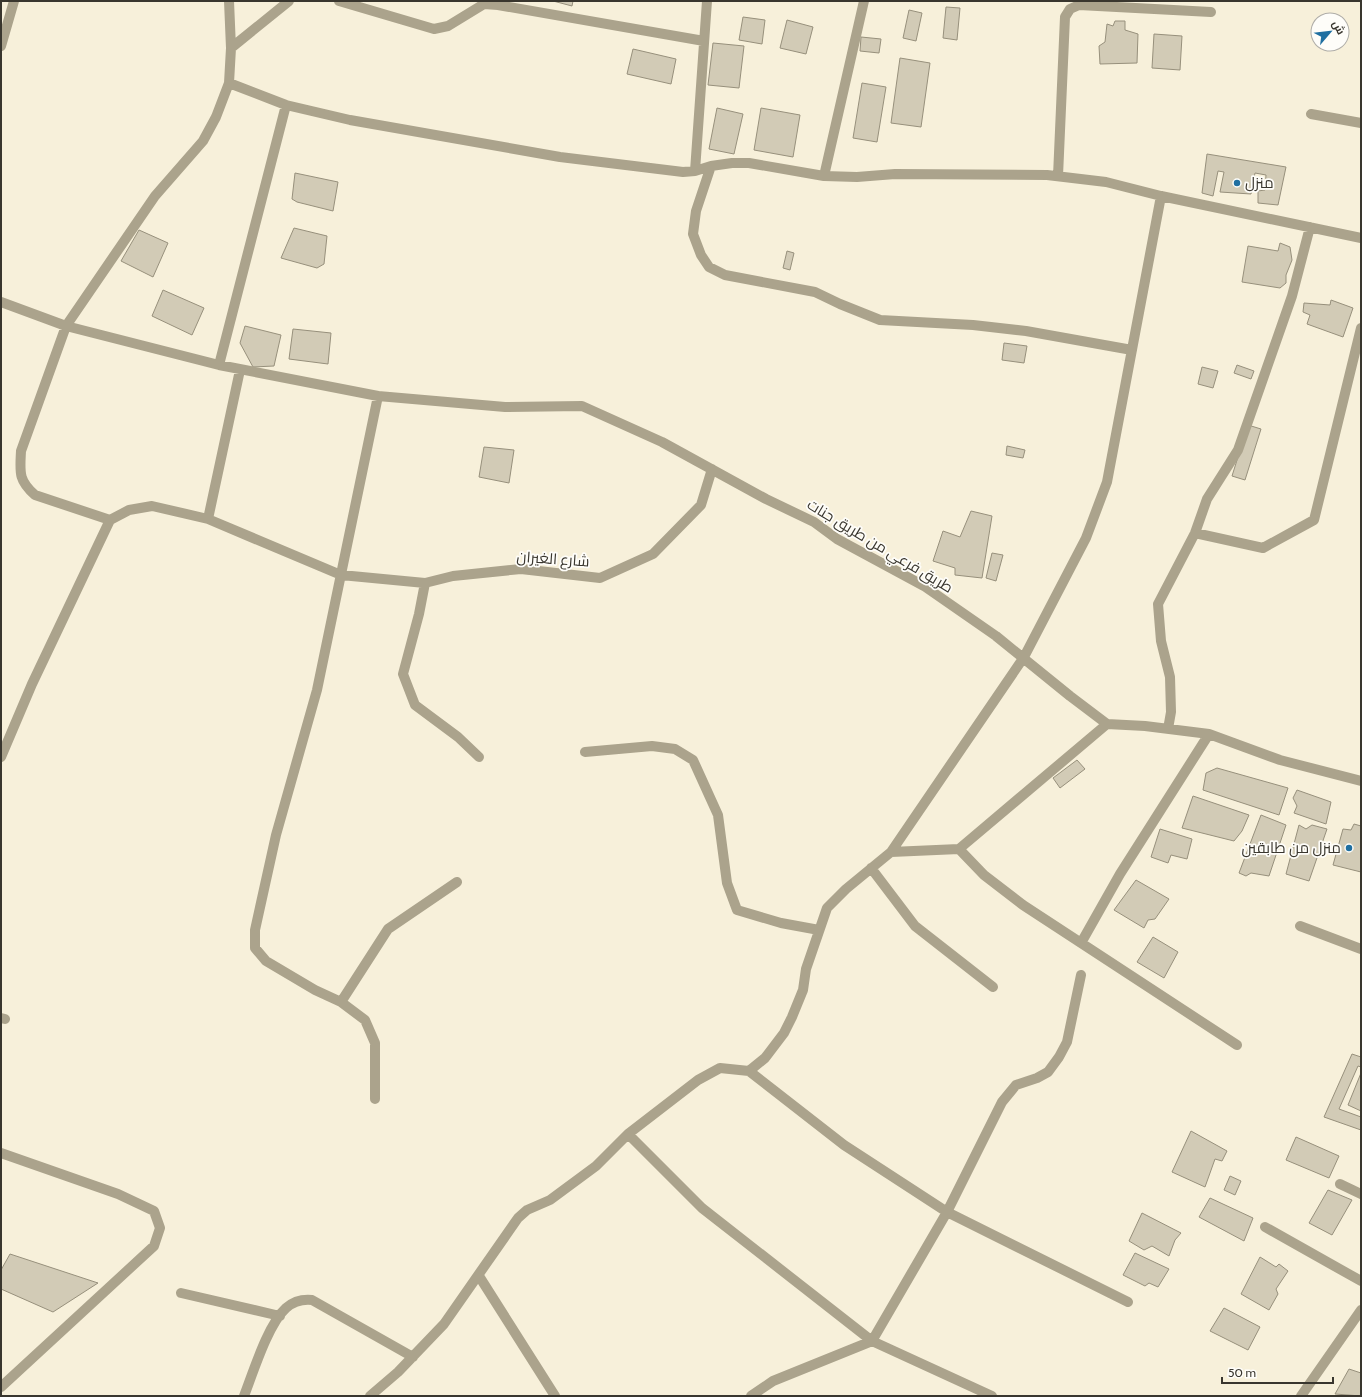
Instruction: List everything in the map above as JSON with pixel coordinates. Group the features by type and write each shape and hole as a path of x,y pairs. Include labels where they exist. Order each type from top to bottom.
{"street":[{"path":"1,46 14,1"},
{"path":"1,757 32,684 110,520 34,495 25,486 20,473 21,451 66,326 155,196 203,141 216,118 229,83 231,48 229,1"},
{"path":"231,48 289,1"},
{"path":"339,1 434,28 448,26 484,4 498,5 704,41"},
{"path":"695,171 707,1"},
{"path":"824,176 864,1"},
{"path":"1058,176 1065,17 1070,9 1079,5 1211,12"},
{"path":"229,83 286,105 350,120 560,157 683,172 732,163 749,164 824,176 896,174 1058,176 1106,182 1161,196 1361,238"},
{"path":"219,365 286,105"},
{"path":"1311,114 1361,123"},
{"path":"711,166 696,211 693,234 701,255 709,267 721,274 815,292 880,320 973,325 1026,331 1132,350"},
{"path":"749,1072 765,1058 784,1034 802,990 806,970 827,908 891,852 1024,657 1086,538 1107,482 1161,196"},
{"path":"1168,729 1171,712 1170,677 1161,641 1158,604 1195,533 1206,499 1238,450 1292,296 1310,227"},
{"name":"طريق فرعي من طريق جنات","path":"1,302 66,326 219,365 378,396 505,407 582,406 662,442 766,499 814,522 837,539 924,586 1024,657 1070,696 1107,724"},
{"path":"1195,533 1263,548 1314,520 1361,328"},
{"path":"208,519 240,370"},
{"path":"375,1099 375,1043 365,1020 341,1002 315,990 266,961 255,948 255,930 276,835 317,690 378,396"},
{"name":"شارع الغيران","path":"110,520 129,510 152,506 208,519 341,575 425,583 453,576 522,569 600,578 653,554 701,505 712,469"},
{"path":"425,583 419,614 403,674 415,705 458,737 479,757"},
{"path":"891,852 959,849 1107,724 1210,734 1280,760 1361,781"},
{"path":"1081,943 1120,874 1210,734"},
{"path":"584,752 652,746 675,749 693,760 718,815 727,883 737,910 781,923 819,930"},
{"path":"959,849 984,875 1023,905 1236,1045"},
{"path":"871,868 915,926 993,987"},
{"path":"341,1002 388,929 457,882"},
{"path":"1300,926 1361,949"},
{"path":"752,1396 773,1381 872,1341 947,1212 1008,1092 1016,1085 1037,1078 1048,1072 1059,1057 1067,1042 1081,975"},
{"path":"370,1396 413,1356 444,1324 479,1276 518,1218 528,1210 550,1200 596,1166 628,1134 698,1080 720,1068 749,1072 844,1145 947,1212 1128,1302"},
{"path":"628,1134 702,1208 872,1341 992,1396"},
{"path":"1,1153 118,1194 154,1211 160,1228 154,1246 1,1387"},
{"path":"1340,1184 1361,1194"},
{"path":"1265,1227 1361,1281"},
{"path":"479,1276 555,1396"},
{"path":"181,1293 280,1316"},
{"path":"244,1396 271,1329 286,1308 303,1299 312,1300 413,1356"},
{"path":"1302,1396 1361,1310"}],"building":[{"path":"553,1 573,1 572,6"},
{"path":"946,7 960,8 957,40 943,38"},
{"path":"909,10 922,13 916,41 903,38"},
{"path":"743,17 765,20 762,44 739,40"},
{"path":"787,20 813,27 806,54 780,48"},
{"path":"1115,21 1125,21 1125,30 1138,34 1137,63 1100,64 1099,46 1105,42 1107,24 1113,26"},
{"path":"1154,34 1182,36 1180,70 1152,68"},
{"path":"861,37 881,39 879,53 860,51"},
{"path":"713,43 744,46 739,88 708,85"},
{"path":"633,49 676,59 671,84 627,74"},
{"path":"900,58 930,63 921,127 891,123"},
{"path":"862,83 886,87 877,142 853,138"},
{"path":"717,108 743,114 734,154 709,149"},
{"path":"761,108 800,115 793,157 754,150"},
{"name":"منزل","path":"1207,154 1286,167 1278,205 1258,203 1258,191 1265,190 1266,175 1255,173 1251,194 1220,192 1224,172 1218,171 1213,196 1202,193"},
{"path":"295,173 338,182 333,211 297,202 292,199"},
{"path":"294,228 327,236 324,264 317,268 281,258"},
{"path":"139,230 168,243 153,277 121,261"},
{"path":"1280,243 1290,247 1292,260 1286,275 1286,283 1280,288 1242,282 1248,246 1278,251"},
{"path":"787,251 794,253 790,270 783,268"},
{"path":"163,290 204,308 192,335 152,316"},
{"path":"1331,300 1353,308 1343,337 1307,324 1310,315 1303,312 1304,303 1330,305"},
{"path":"245,326 281,335 274,366 253,367 240,343"},
{"path":"293,329 331,333 328,364 289,359"},
{"path":"1004,343 1027,346 1024,363 1002,360"},
{"path":"1237,365 1254,371 1251,379 1234,373"},
{"path":"1202,367 1218,371 1213,388 1198,384"},
{"path":"1248,425 1261,429 1245,480 1232,476"},
{"path":"1007,446 1025,450 1023,458 1006,455"},
{"path":"484,447 514,450 509,483 479,477"},
{"path":"971,511 992,516 982,578 955,575 955,568 933,561 943,531 960,537"},
{"path":"992,553 1003,555 996,581 986,578"},
{"path":"1077,760 1085,769 1060,788 1053,778"},
{"path":"1217,768 1288,788 1279,815 1203,790 1206,773"},
{"path":"1297,790 1331,802 1326,824 1294,813 1297,806 1293,798"},
{"path":"1193,796 1249,815 1242,831 1234,841 1182,828"},
{"path":"1261,815 1286,825 1269,876 1251,873 1246,876 1239,873"},
{"name":"منزل من طابقين","path":"1354,824 1361,826 1361,872 1333,865 1343,829 1351,830"},
{"path":"1299,825 1306,829 1312,825 1327,829 1309,881 1286,874"},
{"path":"1160,829 1192,839 1187,859 1171,855 1168,863 1151,857"},
{"path":"1136,880 1169,899 1155,919 1148,920 1144,928 1114,910"},
{"path":"1153,937 1178,952 1164,978 1137,962"},
{"path":"1352,1054 1361,1057 1361,1067 1358,1066 1339,1109 1361,1117 1361,1130 1324,1117"},
{"path":"1361,1073 1361,1111 1348,1105"},
{"path":"1191,1131 1227,1151 1222,1161 1215,1159 1205,1187 1172,1172"},
{"path":"1296,1137 1339,1156 1329,1178 1286,1160"},
{"path":"1230,1176 1241,1181 1235,1195 1224,1190"},
{"path":"1328,1190 1352,1200 1332,1235 1309,1223"},
{"path":"1210,1198 1253,1218 1244,1241 1199,1217"},
{"path":"1142,1213 1181,1233 1175,1240 1169,1256 1152,1246 1144,1250 1129,1241"},
{"path":"1135,1253 1169,1269 1158,1287 1149,1283 1145,1286 1123,1275"},
{"path":"10,1254 98,1283 53,1312 1,1289 1,1270"},
{"path":"1260,1257 1276,1267 1279,1264 1288,1271 1276,1289 1278,1294 1269,1310 1241,1294"},
{"path":"1224,1308 1260,1327 1248,1350 1210,1331"},
{"path":"1349,1369 1361,1373 1361,1396 1335,1394"}],"place":[{"name":"منزل","path":"1237,183"},
{"name":"منزل من طابقين","path":"1349,848"}]}
